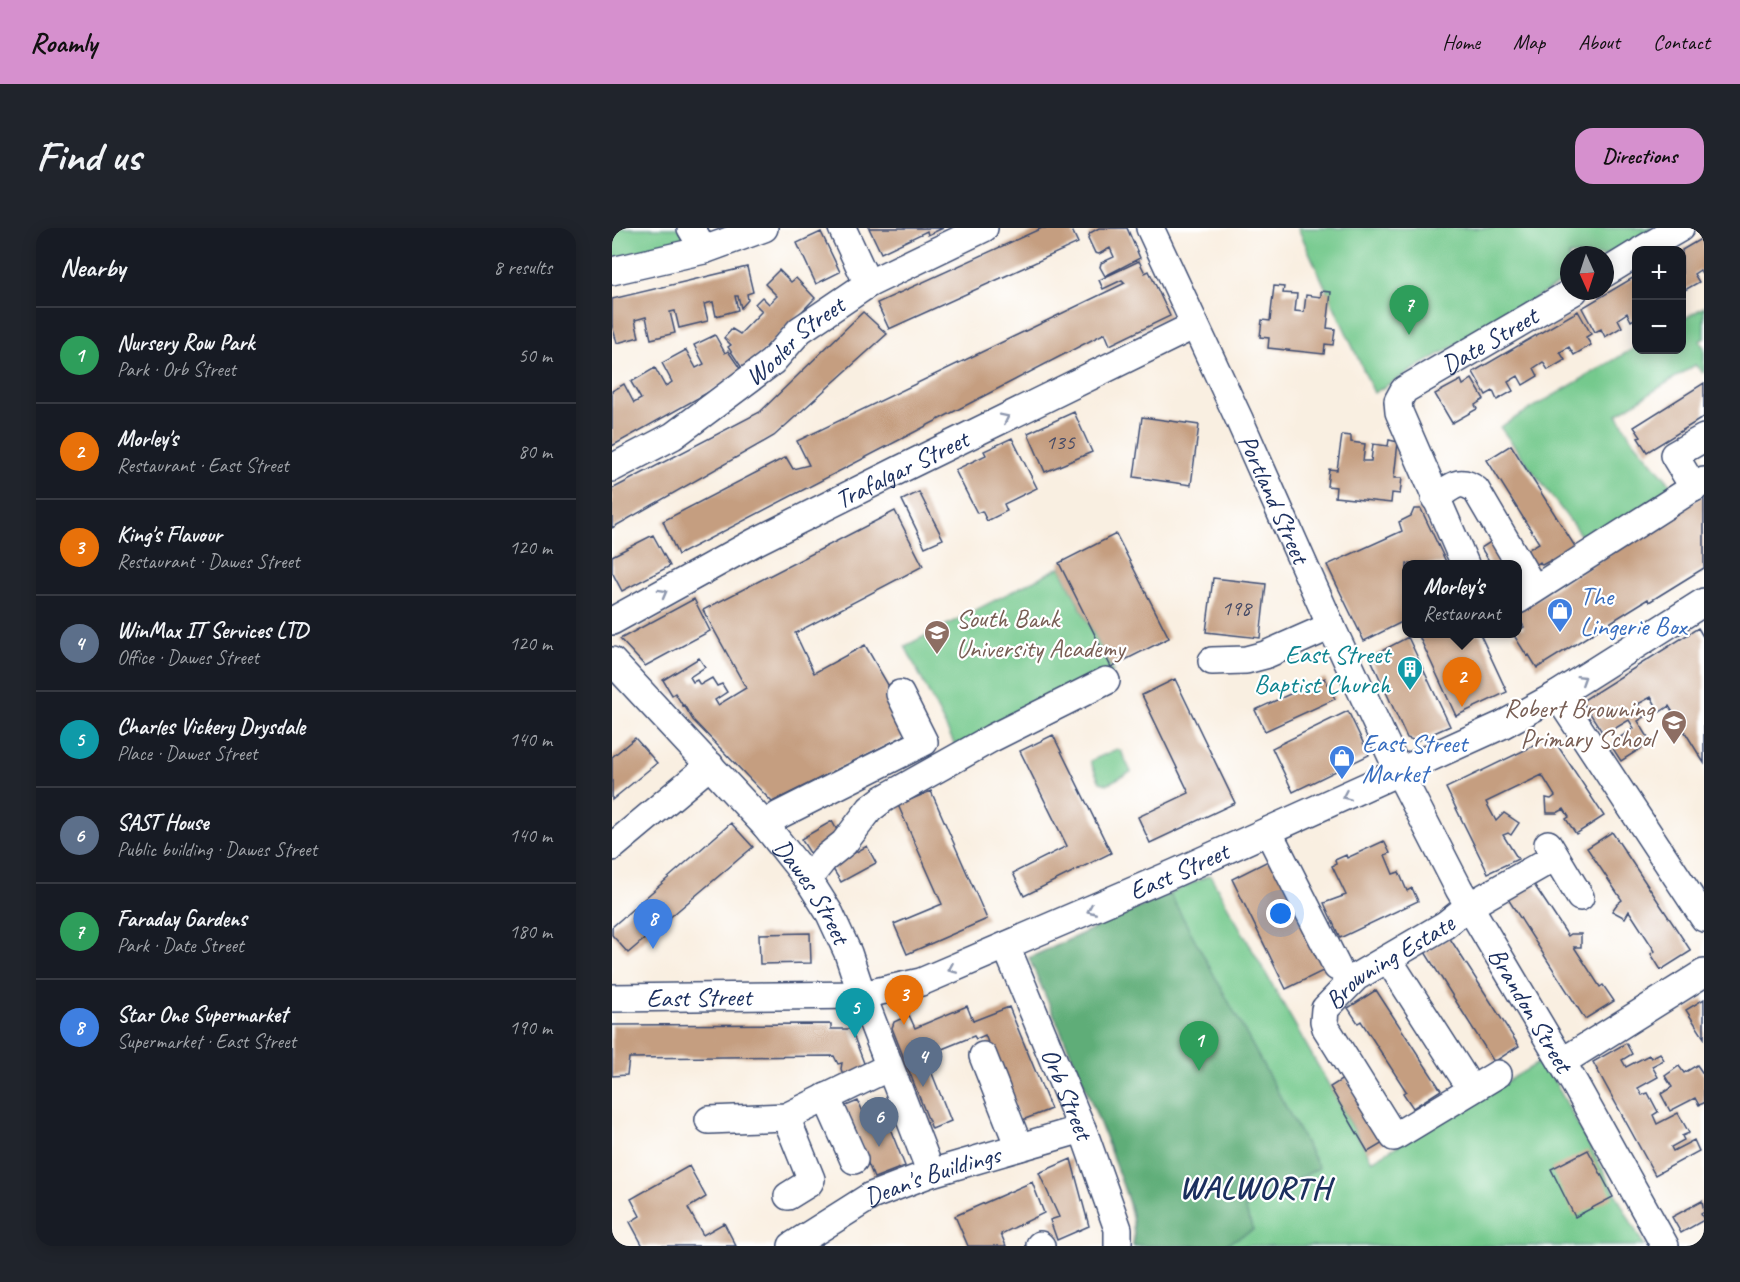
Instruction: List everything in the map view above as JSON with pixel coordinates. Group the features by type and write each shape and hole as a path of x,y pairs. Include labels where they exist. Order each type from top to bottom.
{"street":[{"path":"612,271 697,239 764,228"},
{"path":"842,228 868,284"},
{"name":"Wooler Street","path":"612,468 673,436 772,362 800,330 868,284 984,228"},
{"name":"Portland Street","path":"1150,228 1399,772"},
{"path":"1649,246 1680,228"},
{"path":"1614,267 1632,256"},
{"name":"Date Street","path":"1435,498 1399,412 1398,401 1404,390 1560,299"},
{"name":"Trafalgar Street","path":"612,621 765,537 1195,325"},
{"path":"1526,594 1699,485 1674,455 1704,438"},
{"path":"1462,560 1435,498 1458,483 1468,484 1476,490 1510,560"},
{"name":"East Street","path":"612,998 862,995 921,982 1268,831 1502,725 1557,695 1704,602"},
{"path":"1212,661 1246,660 1265,655 1331,626"},
{"name":"Dawes Street","path":"612,661 765,825 808,879 830,914 848,952 889,1067 931,1173"},
{"path":"808,879 824,859 844,843 870,809 883,799 992,738 1106,681"},
{"path":"765,825 778,815 924,742 900,694"},
{"path":"1557,695 1704,918"},
{"path":"612,847 710,765"},
{"name":"Brandon Street","path":"1399,772 1469,906 1562,1062 1665,1246"},
{"path":"1268,831 1337,967"},
{"name":"Browning Estate","path":"1498,1074 1394,1137 1326,1028 1323,1014 1329,1003 1352,981 1445,925 1551,850 1580,897"},
{"name":"Orb Street","path":"1006,946 1082,1128 1116,1221 1118,1246"},
{"path":"1388,959 1463,1076"},
{"path":"1562,1062 1704,973"},
{"path":"983,1056 1019,1147"},
{"path":"708,1120 786,1117 889,1067"},
{"path":"826,1097 854,1160"},
{"path":"786,1117 811,1179 809,1183 788,1196"},
{"name":"Dean's Buildings","path":"792,1246 871,1196 931,1173 1082,1128"}],"green space":[{"path":"612,228 685,228 689,249 612,260"},
{"path":"1298,228 1653,228 1614,251 1614,246 1560,246 1560,283 1374,393"},
{"path":"1704,307 1704,338 1700,341 1704,348 1704,372 1695,365 1617,414 1630,436 1673,487 1585,541 1500,427 1632,349 1632,354 1686,354 1686,318"},
{"path":"1060,567 1113,672 958,751 905,646"},
{"path":"1117,749 1121,751 1131,772 1107,784 1100,782 1090,761"},
{"path":"1210,875 1372,1161 1543,1060 1644,1246 1133,1246 1131,1214 1105,1136 1029,958"},
{"path":"1170,894 1319,1168 1245,1208 1253,1230 1222,1246 1133,1246 1134,1225 1130,1205 1085,1087 1029,958"}],"building":[{"path":"869,228 943,228 928,235 927,231 881,253"},
{"path":"1042,228 1071,228 1078,243 889,329 877,303"},
{"path":"1099,228 1127,228 1140,258 1105,276 1100,267 1101,263 1114,257 1110,248 1099,254 1095,253 1088,238 1090,233"},
{"path":"821,232 840,272 816,284 797,243"},
{"path":"1704,237 1704,277 1700,270 1694,274 1699,282 1686,289 1686,248"},
{"path":"1139,261 1145,273 1149,271 1170,316 1110,345 1105,333 678,555 663,521 786,457 793,469 809,465 797,441 1125,283 1122,280 1103,289 1099,280"},
{"path":"747,267 753,292 747,294 748,300 741,308 738,296 735,296 738,310 716,316 713,302 704,304 708,321 679,328 675,311 670,312 675,333 651,339 646,317 635,320 639,337 617,343 612,325 612,299"},
{"path":"779,270 791,282 796,278 815,298 744,371 728,347 731,345 724,338 732,329 740,334 762,311 755,304 762,297 769,304 777,296 765,284"},
{"path":"1632,278 1632,320 1627,313 1618,319 1622,327 1605,337 1601,329 1595,332 1582,308 1596,300 1614,300 1614,289"},
{"path":"1274,286 1284,287 1283,293 1297,294 1295,311 1304,312 1306,295 1321,297 1321,291 1331,292 1327,328 1335,329 1333,345 1325,344 1324,354 1268,348 1269,338 1260,337 1262,320 1270,321"},
{"path":"1578,311 1591,334 1586,337 1591,345 1574,355 1569,347 1560,352 1565,360 1548,370 1543,362 1534,368 1538,376 1523,385 1518,376 1508,382 1513,391 1497,400 1493,391 1486,395 1473,372"},
{"path":"863,312 887,334 774,436 612,528 612,489 760,412"},
{"path":"715,335 725,353 728,351 743,373 612,446 612,391 624,384 634,403 641,399 631,382 655,368 665,386 669,384 672,382 662,363 686,350 696,368 704,364 694,345"},
{"path":"1472,379 1484,399 1475,405 1477,409 1452,423 1435,394 1461,380 1463,385"},
{"path":"1704,383 1704,417 1647,452 1634,427"},
{"path":"1074,412 1092,452 1045,472 1028,433"},
{"path":"1142,417 1199,425 1191,485 1134,477"},
{"path":"1342,435 1351,436 1351,442 1365,444 1363,461 1371,461 1373,444 1388,446 1389,440 1398,442 1394,478 1402,478 1400,494 1392,493 1391,503 1335,497 1336,487 1327,486 1329,469 1337,470"},
{"path":"1012,438 1037,488 1004,504 1007,511 987,521 982,511 977,513 955,470 986,455 984,451"},
{"path":"1511,445 1576,548 1552,563 1551,560 1542,565 1540,562 1533,567 1524,552 1539,543 1487,460"},
{"path":"919,492 943,539 925,547 902,500"},
{"path":"1704,495 1704,568 1649,602 1648,599 1537,668 1516,638 1522,638 1524,627 1522,609"},
{"path":"1414,509 1421,509 1445,560 1402,560 1402,622 1364,641 1327,565 1402,531 1399,522 1411,516"},
{"path":"895,511 923,566 795,633 814,673 865,645 891,690 886,693 908,734 772,802 693,720 663,680 699,658 705,667 690,677 693,682 697,680 700,685 712,678 717,686 722,684 727,692 715,700 718,705 746,688 703,610"},
{"path":"1116,534 1169,638 1111,667 1059,563"},
{"path":"653,535 670,566 622,591 612,572 612,556"},
{"path":"1492,541 1504,560 1488,560 1481,548"},
{"path":"1213,578 1266,584 1260,638 1206,632"},
{"path":"694,599 710,631 645,666 620,639"},
{"path":"1698,628 1704,638 1704,763 1669,706 1660,712 1651,697 1638,704 1646,716 1638,721 1651,742 1621,761 1610,744 1634,728 1629,720 1604,735 1582,701"},
{"name":"East Street Baptist Church","path":"1408,638 1450,726 1416,741 1407,738 1370,657"},
{"path":"1420,638 1482,638 1507,692 1456,716"},
{"path":"1325,678 1335,699 1265,731 1255,710"},
{"path":"1175,679 1235,803 1150,843 1138,817 1189,793 1142,695"},
{"path":"1348,711 1369,755 1293,792 1272,748"},
{"path":"1053,735 1111,853 1024,896 1013,873 1067,846 1020,751"},
{"path":"1552,737 1604,816 1576,834 1566,819 1569,817 1564,809 1557,813 1547,813 1546,798 1551,799 1555,796 1542,775 1486,802 1496,821 1504,813 1519,823 1511,835 1508,833 1503,835 1518,859 1488,873 1446,788"},
{"path":"635,738 657,763 612,800 612,757"},
{"path":"931,791 987,919 907,954 894,924 942,904 898,805"},
{"path":"832,821 840,836 810,853 801,839"},
{"path":"731,823 753,847 628,953 612,935 612,927"},
{"path":"1612,832 1691,951 1661,970 1651,954 1655,951 1629,911 1625,918 1612,911 1622,900 1587,848"},
{"path":"1384,841 1390,853 1385,855 1393,874 1399,872 1407,891 1412,888 1418,901 1340,938 1324,903 1346,895 1332,866 1336,864 1335,860 1346,855 1347,858"},
{"path":"867,846 876,863 841,882 831,866"},
{"path":"1274,858 1329,968 1286,989 1232,879"},
{"path":"1533,883 1568,936 1581,934 1581,947 1574,947 1600,987 1603,985 1614,1001 1585,1019 1508,899"},
{"path":"810,933 811,963 760,964 759,934"},
{"path":"1449,937 1519,1046 1494,1062 1425,952"},
{"path":"1376,990 1441,1090 1413,1108 1403,1093 1406,1091 1361,1021 1358,1023 1348,1008"},
{"path":"1704,999 1704,1038 1686,1010"},
{"path":"967,1006 973,1021 1009,1007 1051,1109 1020,1121 985,1035 976,1039 974,1036 925,1056 951,1121 932,1129 892,1028 894,1022 909,1015 915,1028"},
{"path":"831,1024 831,1029 851,1029 867,1071 845,1080 841,1069 842,1063 838,1064 834,1056 629,1058 627,1075 612,1076 612,1025"},
{"path":"1626,1043 1632,1054 1622,1060 1626,1067 1649,1055 1651,1058 1660,1053 1664,1060 1652,1066 1658,1077 1638,1088 1642,1095 1648,1093 1658,1112 1653,1115 1657,1124 1678,1113 1689,1133 1682,1136 1684,1140 1671,1147 1673,1151 1694,1140 1699,1151 1655,1175 1593,1062"},
{"path":"1697,1065 1704,1075 1704,1103 1699,1105 1695,1098 1670,1111 1661,1094 1672,1087 1665,1076 1679,1066 1684,1073"},
{"path":"1346,1077 1385,1142 1368,1152 1330,1087"},
{"path":"858,1101 866,1118 883,1111 905,1166 874,1178 853,1127 841,1108"},
{"path":"1588,1150 1613,1197 1575,1217 1551,1169"},
{"path":"1071,1159 1089,1226 1057,1240 1050,1220 1059,1217 1039,1173"},
{"path":"689,1166 706,1197 688,1208 703,1235 724,1223 736,1246 643,1246 630,1222 640,1216 631,1199"},
{"path":"1032,1182 1044,1213 1001,1234 1006,1246 968,1246 955,1216"},
{"path":"1702,1201 1704,1212 1701,1214 1704,1220 1681,1233 1672,1217"}],"place":[{"name":"Faraday Gardens","path":"1409,335"},
{"name":"The Lingerie Box","path":"1560,634"},
{"name":"South Bank University Academy","path":"937,656"},
{"name":"East Street Baptist Church","path":"1410,692"},
{"name":"Morley's","path":"1462,707"},
{"name":"Robert Browning Primary School","path":"1674,746"},
{"name":"East Street Market","path":"1342,781"},
{"name":"Star One Supermarket","path":"653,949"},
{"name":"King's Flavour","path":"904,1025"},
{"name":"Charles Vickery Drysdale","path":"855,1038"},
{"name":"Nursery Row Park","path":"1199,1071"},
{"name":"WinMax IT Services LTD","path":"923,1087"},
{"name":"SAST House","path":"879,1147"}],"district":[{"name":"WALWORTH","path":"1255,1187"}]}
